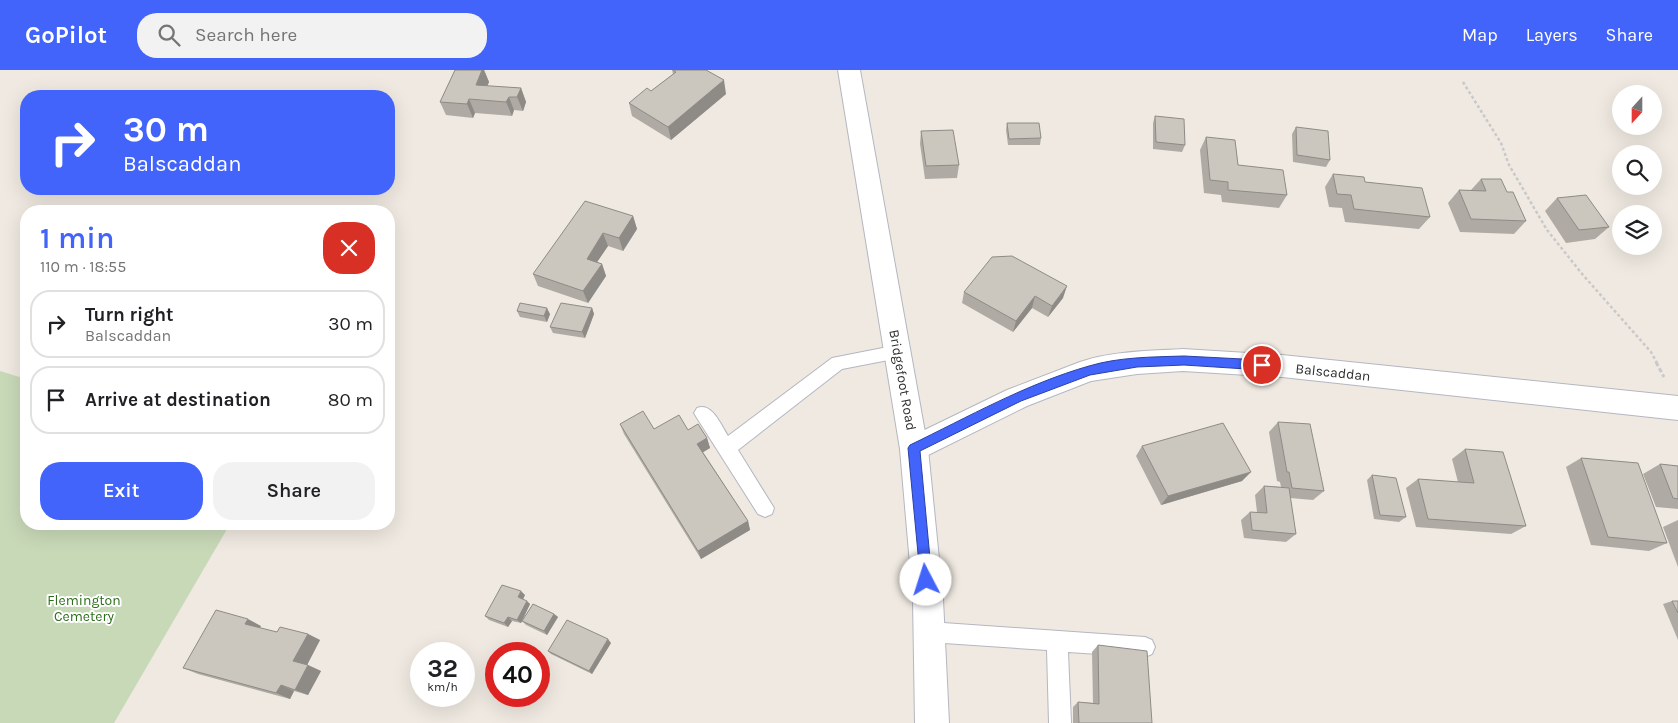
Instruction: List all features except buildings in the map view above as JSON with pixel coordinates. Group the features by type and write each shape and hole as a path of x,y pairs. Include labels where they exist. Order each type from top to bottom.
{"street":[{"name":"Bridgefoot Road","path":"849,70 914,448 929,632 932,723"},
{"name":"Balscaddan","path":"914,448 1017,398 1090,370 1137,363 1174,361 1282,366 1678,408"}],"lane":[{"path":"727,448 838,363 898,352"},
{"path":"703,413 765,508"},
{"path":"929,632 1145,647"},
{"path":"1057,641 1060,723"}],"path":[{"path":"1463,82 1501,144 1510,165 1547,230 1583,275 1651,352 1664,378"}],"green space":[{"name":"Flemington Cemetery","path":"0,371 20,377 20,530 227,530 114,723 0,723"}],"route":[{"path":"926,580 914,448 1017,398 1090,370 1137,363 1184,360 1262,365"}]}
